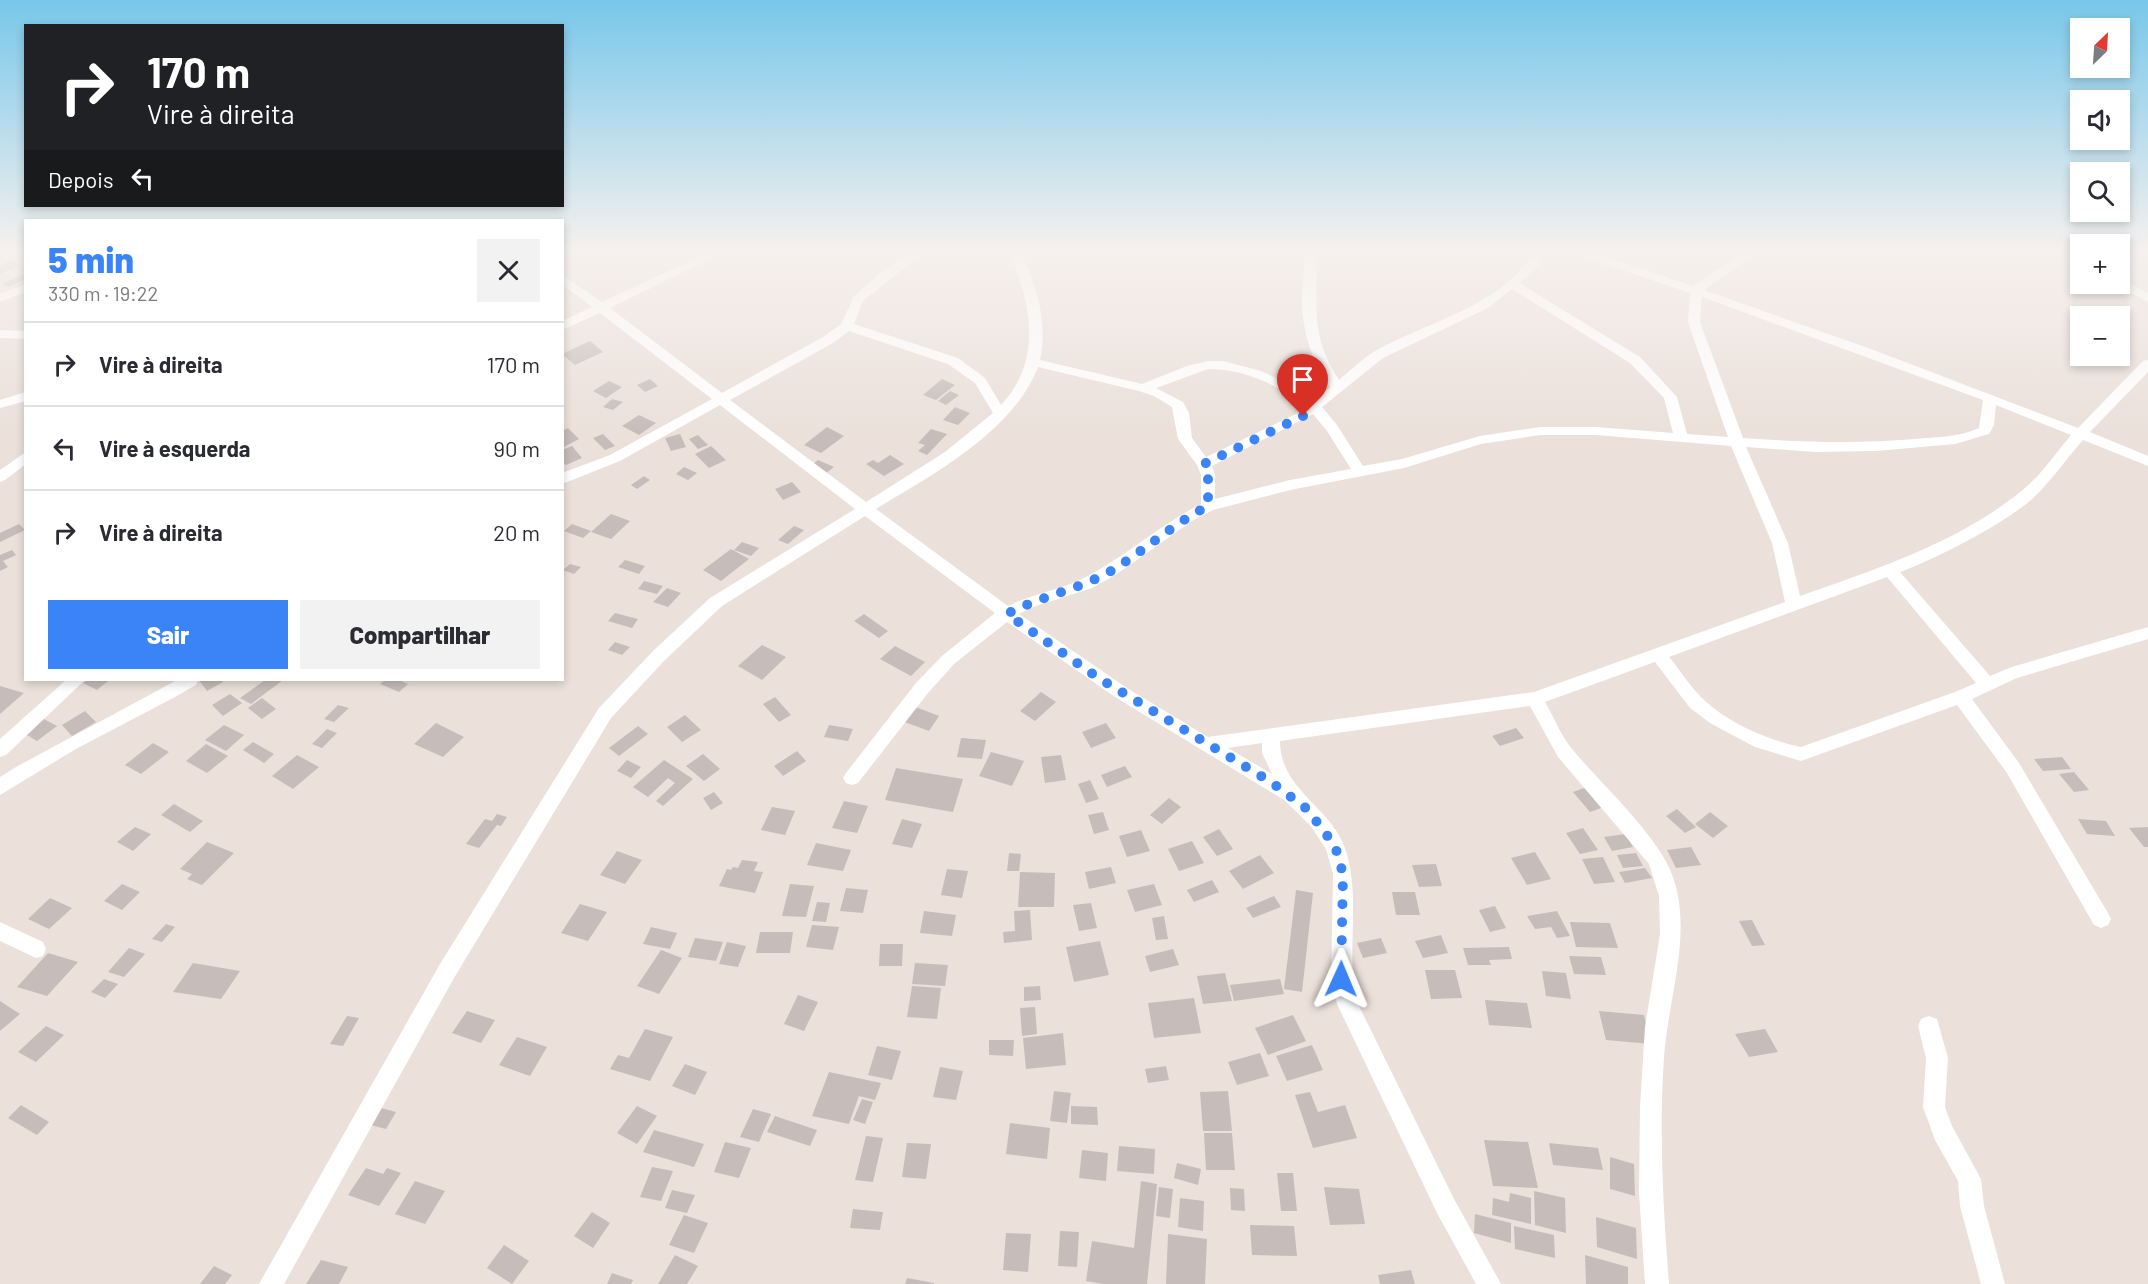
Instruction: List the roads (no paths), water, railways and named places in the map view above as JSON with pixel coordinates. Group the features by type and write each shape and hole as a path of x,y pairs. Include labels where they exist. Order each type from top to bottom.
{"street":[{"path":"564,325 588,313"},
{"path":"608,313 1007,614 1100,679 1292,795 1317,819 1335,846 1343,874 1341,979 1347,1004 1445,1205 1489,1284"},
{"path":"564,478 615,458 828,340 848,326 853,313"},
{"path":"271,1284 447,971 605,713 632,682 691,623 716,602 940,462 1000,412 1026,380 1036,347 1036,313"},
{"path":"1310,313 1316,352 1321,364 1338,387"},
{"path":"1204,464 1288,425 1377,355 1467,313"},
{"path":"1560,313 1635,360 1670,398 1682,439"},
{"path":"1693,313 1694,322 1747,470 1780,543 1794,606"},
{"path":"1757,313 1990,399 2148,461"},
{"path":"848,326 953,361 980,381 990,400 1000,412"},
{"path":"0,334 24,335"},
{"path":"1032,362 1143,388 1159,393 1178,405 1182,413 1185,439 1204,464 1208,475 1208,506"},
{"path":"1207,744 1535,699 1919,559 1983,524 2026,496 2148,364"},
{"path":"1143,388 1199,367 1222,365 1248,370 1274,380 1312,407 1328,422 1360,472"},
{"path":"0,404 24,397"},
{"path":"852,778 922,688 948,660 1007,614 1030,602 1086,584 1112,570 1187,517 1208,506 1290,485 1404,462 1480,440 1540,431 1596,431 1738,444 1849,448 1964,438 1984,431 1987,426 1990,399"},
{"path":"0,477 24,458"},
{"path":"1890,570 1987,684"},
{"path":"1658,654 1698,705 1763,742 1789,753 1801,754 1961,697 2012,673 2148,633"},
{"path":"0,750 76,681"},
{"path":"0,787 35,764 188,681"},
{"path":"1961,697 2013,768 2101,919"},
{"path":"1535,699 1564,752 1656,859 1665,876 1669,894 1669,945 1658,1012 1650,1138 1657,1284"},
{"path":"1271,736 1271,753 1292,795"},
{"path":"0,931 36,949"},
{"path":"1929,1026 1938,1058 1934,1107 1943,1132 1969,1179 1972,1206 1993,1284"}]}
